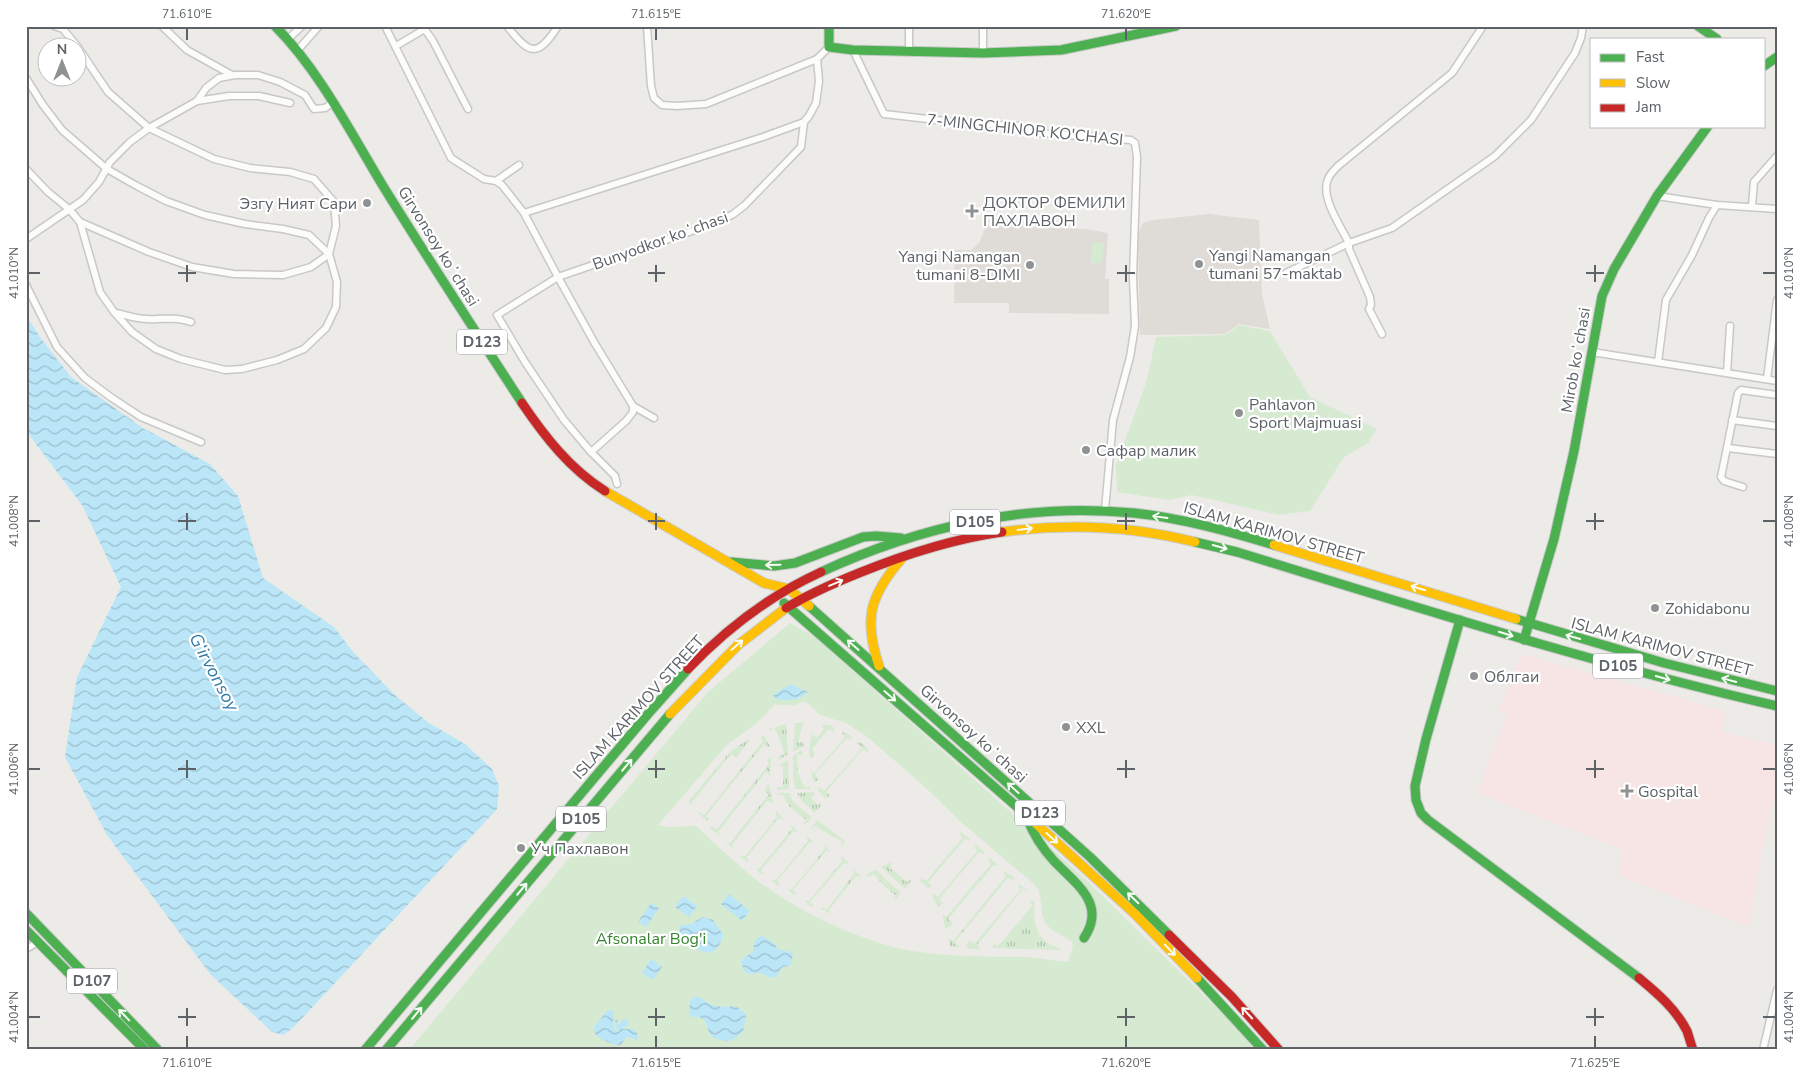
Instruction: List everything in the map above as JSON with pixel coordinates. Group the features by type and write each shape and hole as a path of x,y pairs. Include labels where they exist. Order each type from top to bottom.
{"main road":[{"name":"Girvonsoy koʻchasi","path":"275,26 297,51 332,103 481,340 532,418 554,447 594,485 764,583 789,589 1090,857 1232,997 1279,1050"},
{"path":"828,26 828,47 853,50 983,53 1060,50 1176,26"},
{"path":"1698,26 1716,38"},
{"path":"1766,65 1777,57"},
{"name":"Mirob koʻchasi","path":"1524,640 1554,539 1574,451 1602,296 1614,269 1657,196 1707,128"},
{"name":"ISLAM KARIMOV STREET","path":"365,1050 526,853 685,673 722,635 789,589 855,556 904,538 1016,515 1050,512 1106,510 1191,522 1422,590 1529,624 1684,668 1777,691"},
{"name":"ISLAM KARIMOV STREET","path":"386,1050 675,708 738,645 788,606 800,599 906,554 978,535 1030,528 1091,527 1163,534 1204,543 1524,640 1694,687 1777,706"},
{"path":"724,561 774,566 795,563 863,537 904,538"},
{"path":"881,669 870,636 869,621 872,606 882,584 906,554"},
{"path":"1308,575 1314,558"},
{"name":"Girvonsoy koʻchasi","path":"764,583 776,597"},
{"name":"D123","path":"776,597 788,606"},
{"name":"Girvonsoy koʻchasi","path":"788,606 1026,815 1135,914 1226,1008 1263,1050"},
{"path":"1460,620 1426,739 1415,786 1416,800 1421,812 1428,820 1648,985 1674,1010 1686,1029 1693,1050"},
{"path":"1026,815 1030,827 1041,845 1090,901 1094,914 1091,926 1084,938"},
{"name":"D107","path":"26,913 158,1050"},
{"name":"D107","path":"26,930 143,1049"},
{"path":"1202,984 1210,975"},
{"path":"1226,1008 1232,997"}],"street":[{"path":"26,168 80,222 100,292 114,312 132,332 156,348 181,358 225,370 242,369 277,360 304,349 326,328 336,307 337,282 329,254 336,226 334,202 314,179 290,172 250,168 214,159 149,128 108,92 77,46 63,29 54,26"},
{"path":"162,26 187,50 232,75"},
{"path":"288,39 302,26"},
{"path":"297,51 319,26"},
{"path":"385,26 451,158 484,180 496,181 502,184 524,212 594,342 633,406 654,418"},
{"path":"507,26 519,42 530,49 538,50 558,26"},
{"path":"647,26 651,86 654,98 662,105 706,104 817,59 828,47"},
{"path":"909,26 909,52"},
{"path":"983,26 983,53"},
{"path":"1382,334 1369,310 1371,305 1370,297 1349,248 1349,243 1330,205 1326,187 1328,178 1338,166 1452,73 1483,26"},
{"path":"1286,273 1349,243 1392,228 1495,156 1531,120 1575,53 1583,26"},
{"path":"396,46 423,30 426,31 468,109"},
{"name":"7-MINGCHINOR KO'CHASI","path":"853,50 884,114 963,123 1020,126 1040,133 1131,140 1135,143 1137,157 1134,278 1135,326 1130,358 1113,420 1106,510"},
{"name":"Bunyodkor koʻchasi","path":"618,484 615,476 591,452 564,420 525,362 497,315 558,277 695,230 732,215 746,205 800,147 804,122 816,103 819,81 817,59"},
{"path":"26,239 88,194 99,182 110,162 130,142 149,128 196,100 206,88 219,78 232,75 258,75 280,82 305,95 314,109 325,108 332,103"},
{"path":"26,78 62,130 107,169 166,201 204,215 245,224 283,228 309,235 329,254"},
{"path":"196,100 229,96 259,96 290,103"},
{"path":"524,212 763,137 804,122"},
{"path":"1752,206 1754,182 1777,156"},
{"path":"496,181 519,165"},
{"path":"1657,196 1716,205 1777,209"},
{"path":"1658,362 1666,300 1692,255 1716,205"},
{"path":"80,222 149,252 192,268 234,274 283,275 311,267 329,254"},
{"path":"26,285 57,347 86,378 141,417 201,442"},
{"path":"1767,379 1777,300"},
{"path":"114,312 137,318 172,317 191,322"},
{"path":"1726,372 1730,326"},
{"path":"1592,352 1777,380"},
{"path":"1743,487 1724,481 1721,477 1739,390 1777,395"},
{"path":"591,452 626,421 633,412 633,406"},
{"path":"1732,420 1777,426"},
{"path":"1728,448 1777,454"},
{"path":"26,949 38,942"},
{"path":"1763,1050 1777,990"}],"shaded area":[{"name":"Yangi Namangan tumani 57-maktab","path":"1209,214 1259,220 1262,294 1270,329 1239,324 1225,334 1140,335 1138,234 1143,223 1153,220"},
{"name":"Yangi Namangan tumani 8-DIMI","path":"988,226 1085,229 1108,233 1105,279 1109,279 1109,314 1009,313 1009,303 954,303 955,250 971,250 979,243 985,228"},
{"name":"Gospital","path":"1521,654 1726,711 1723,732 1777,745 1777,787 1764,840 1749,927 1618,875 1622,849 1477,793 1507,714 1498,711"}],"green space":[{"path":"1092,242 1104,243 1102,263 1091,263"},
{"name":"Pahlavon Sport Majmuasi","path":"1239,325 1270,331 1310,397 1377,429 1368,443 1344,457 1310,511 1279,515 1192,495 1168,500 1117,492 1116,465 1147,380 1156,337 1226,335"},
{"name":"Afsonalar Bog'i","path":"790,623 815,637 1081,875 1231,1022 1255,1050 409,1050 708,692","holes":["805,701 820,715 846,723 871,740 927,789 962,823 1034,884 1038,889 1043,916 1048,926 1072,942 1073,946 1068,962 1029,957 927,953 875,942 814,916 777,895 745,870 696,826 666,827 658,825 727,745 757,723 774,705 794,705"]},
{"path":"795,723 803,723 798,743 804,742 804,746 793,752"},
{"path":"786,724 788,754 779,760 778,756 784,754 781,741 774,728 770,731 769,729"},
{"path":"821,725 830,725 835,730 834,732 829,729 812,749 815,753 810,759 809,751 812,734 817,738 824,729"},
{"path":"842,732 850,735 852,739 847,738 815,774 819,779 815,782 811,769 814,773 845,737"},
{"path":"764,735 770,747 764,744 706,816 707,821 698,813 704,815 763,741 761,737"},
{"path":"748,739 750,740 736,758 731,754 690,805 689,801 691,798 729,753"},
{"path":"860,742 868,749 868,753 863,749 826,792 830,796 826,799 818,790 820,787 824,791 862,748 857,743"},
{"path":"802,750 803,755 797,755 798,773 805,788 810,786 810,789 795,789 793,756"},
{"path":"771,756 770,776 766,772 718,832 721,834 720,836 710,828 712,826 717,829 769,764 767,760"},
{"path":"788,760 789,789 777,790 777,787 783,787 783,766 778,765"},
{"path":"769,785 773,803 767,801 732,845 734,850 725,840 730,843 769,794 765,792 766,787"},
{"path":"814,792 815,794 811,797 817,805 820,802 822,804 815,813 802,801 797,793"},
{"path":"778,793 789,793 794,803 812,817 805,825 803,824 806,820 789,806 783,795 777,795"},
{"path":"777,811 784,820 779,818 746,858 749,860 747,862 740,856 745,856 777,817 775,812"},
{"path":"817,820 845,841 842,848 842,842 815,826 811,828"},
{"path":"790,824 799,832 794,831 761,870 763,873 761,874 755,868 759,869 792,829"},
{"path":"961,832 970,841 965,839 928,882 932,886 928,888 920,881 921,878 926,881 963,837 959,835"},
{"path":"806,835 815,843 810,842 777,881 780,884 778,886 771,880 776,880 808,841"},
{"path":"822,844 831,852 826,851 793,890 796,893 794,895 787,889 792,889 825,849"},
{"path":"976,845 985,852 984,854 979,852 939,899 943,903 938,907 932,895 938,897 977,851 974,846"},
{"path":"840,856 848,864 844,863 810,902 813,905 811,907 804,900 809,901 842,861"},
{"path":"988,858 999,866 994,865 948,919 953,923 947,929 942,914 946,917 991,864"},
{"path":"892,862 890,868 907,882 912,879 905,889 881,867"},
{"path":"852,869 861,877 856,876 829,910 831,914 821,909 821,907 827,909 854,874"},
{"path":"877,870 900,892 894,901 896,896 874,874 869,877 867,875"},
{"path":"1004,871 1015,878 1014,880 1008,878 954,943 959,946 958,948 950,946 948,938 953,941 1006,876"},
{"path":"1019,884 1029,892 1023,889 977,945 981,950 966,948 969,940 974,944 1021,889 1018,886"},
{"path":"1031,899 1035,903 1034,911 1038,932 1046,942 1061,950 992,948 994,944 998,946 1033,905 1030,902"}],"water":[{"name":"G‘irvonsoy","path":"26,315 40,337 71,377 143,428 210,464 238,496 263,578 334,627 354,653 396,696 429,723 465,744 492,769 499,786 497,809 294,1027 283,1035 272,1032 210,974 107,835 65,757 77,677 121,587 82,505 26,431"},
{"path":"789,685 794,685 808,692 794,700 776,699 773,695"},
{"path":"729,894 750,911 742,921 721,904"},
{"path":"683,896 697,906 689,917 675,907"},
{"path":"651,903 659,908 646,927 638,922"},
{"path":"703,917 713,920 723,934 719,946 709,952 701,951 679,938 680,926 691,924"},
{"path":"762,936 774,943 778,949 790,952 793,955 790,966 782,967 776,977 771,978 761,973 751,974 745,972 741,963 743,958 753,952 755,940"},
{"path":"651,959 662,967 653,980 642,973"},
{"path":"693,997 700,998 715,1006 732,1006 743,1011 746,1016 743,1032 731,1041 715,1038 711,1035 704,1020 699,1017 692,1017 689,1013 690,1001"},
{"path":"611,1010 614,1013 613,1024 616,1031 619,1032 615,1020 617,1020 619,1025 622,1020 628,1020 629,1025 621,1029 633,1029 637,1033 638,1041 627,1037 621,1045 618,1045 607,1042 595,1034 594,1027 607,1011"}],"traffic: fast":[{"path":"275,26 306,62 334,103 417,241 522,403"},
{"path":"829,26 829,47 853,50 983,53 1061,50 1176,26"},
{"path":"1698,26 1716,38"},
{"path":"1766,65 1777,57"},
{"path":"1524,640 1554,539 1574,451 1602,296 1614,269 1657,196 1707,128"},
{"path":"821,572 896,542 934,531 1013,515 1053,511 1094,511 1152,515 1204,526 1274,545"},
{"path":"731,562 774,566 795,563 863,537 901,538"},
{"path":"1195,542 1237,552 1438,614 1573,653 1709,690 1777,706"},
{"path":"784,603 1032,820"},
{"path":"809,606 1090,857 1169,935"},
{"path":"1516,619 1664,663 1777,691"},
{"path":"1460,620 1426,739 1415,786 1416,800 1421,813 1639,978"},
{"path":"365,1050 688,669"},
{"path":"386,1050 670,714"},
{"path":"1027,818 1042,846 1086,895 1092,915 1090,926 1084,938"},
{"path":"26,913 158,1050"},
{"path":"26,930 145,1050"},
{"path":"1197,978 1263,1050"}],"traffic: slow":[{"path":"605,491 764,583 789,589 809,606"},
{"path":"1002,532 1075,527 1123,529 1195,542"},
{"path":"1274,545 1516,619"},
{"path":"879,666 871,634 873,608 883,583 903,557"},
{"path":"670,714 738,645 786,608"},
{"path":"1032,820 1135,914 1197,978"}],"traffic: jam":[{"path":"522,403 559,452 580,473 605,491"},
{"path":"786,608 831,585 894,560 947,543 1002,532"},
{"path":"688,669 718,640 750,614 784,591 821,572"},
{"path":"1169,935 1232,997 1279,1050"},
{"path":"1639,978 1672,1009 1683,1023 1693,1050"}],"place":[{"name":"Эзгу Ният Сари","path":"367,203"},
{"name":"ДОКТОР ФЕМИЛИ ПАХЛАВОН","path":"972,211"},
{"name":"Yangi Namangan tumani 57-maktab","path":"1199,264"},
{"name":"Yangi Namangan tumani 8-DIMI","path":"1030,265"},
{"name":"Pahlavon Sport Majmuasi","path":"1239,413"},
{"name":"Сафар малик","path":"1086,450"},
{"name":"Zohidabonu","path":"1655,608"},
{"name":"Облгаи","path":"1474,676"},
{"name":"XXL","path":"1066,727"},
{"name":"Gospital","path":"1627,791"},
{"name":"Уч Пахлавон","path":"521,848"}]}
